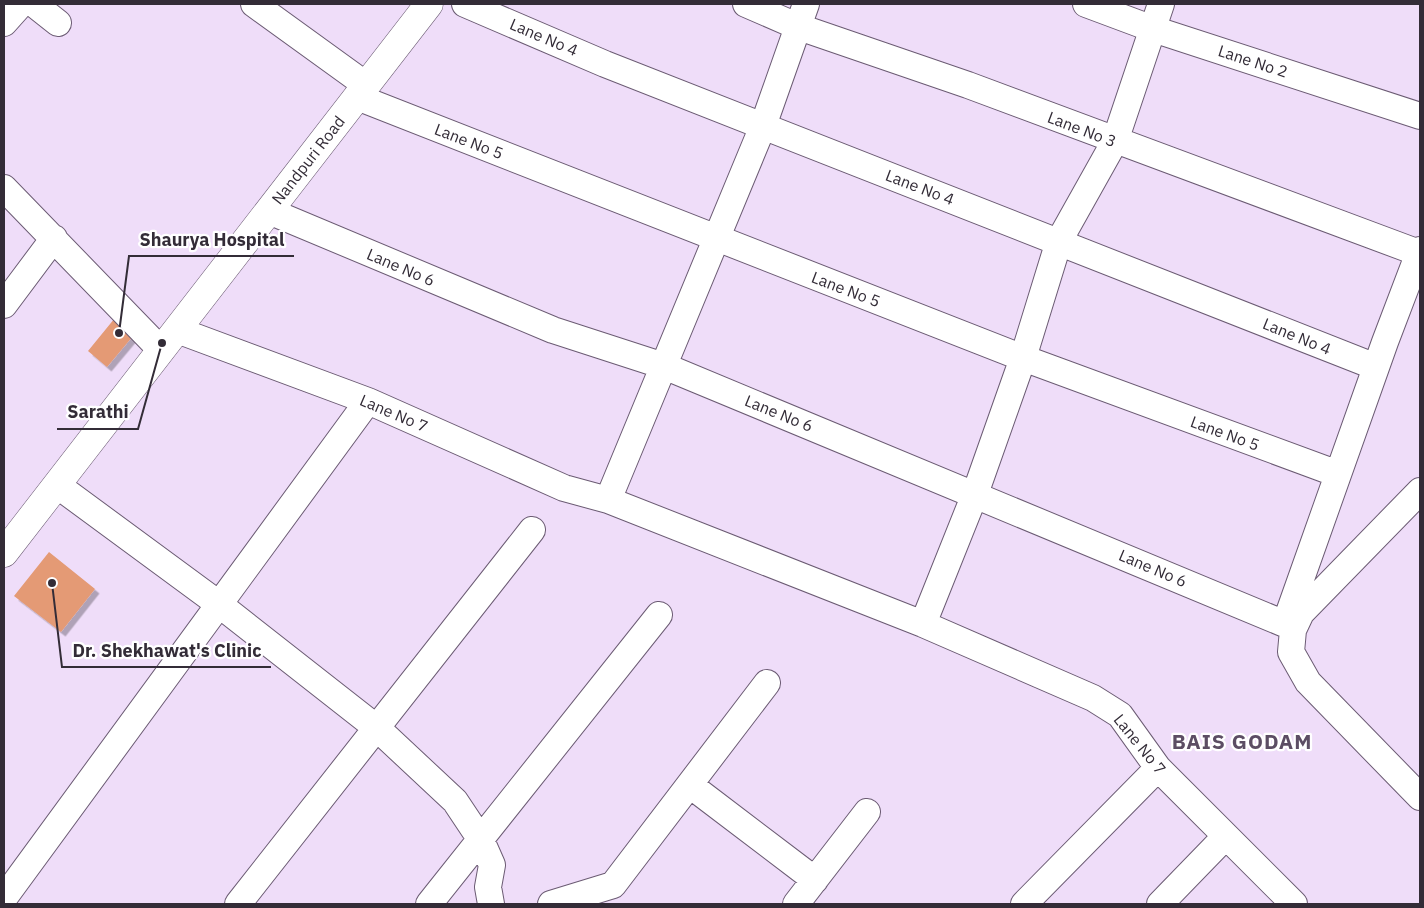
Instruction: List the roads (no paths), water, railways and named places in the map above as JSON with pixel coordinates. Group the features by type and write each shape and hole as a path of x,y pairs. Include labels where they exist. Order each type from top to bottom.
{"street":[{"path":"4,24 21,4"},
{"path":"34,4 58,23"},
{"name":"Lane No 5","path":"254,4 362,91 718,238 1023,358 1338,474"},
{"name":"Nandpuri Road","path":"4,553 429,4"},
{"name":"Lane No 4","path":"465,4 606,64 1376,367"},
{"name":"Lane No 3","path":"746,4 803,15 968,85 1418,260"},
{"name":"Lane No 2","path":"1086,4 1153,29 1420,116"},
{"path":"923,624 975,494 1023,358 1059,241 1115,141 1161,4"},
{"path":"608,500 718,238 763,126 803,15"},
{"path":"4,188 54,238 169,340"},
{"name":"Lane No 6","path":"269,212 553,330 664,366 1285,624 1338,474"},
{"path":"4,305 54,238"},
{"path":"1338,474 1376,367 1418,260"},
{"name":"Lane No 7","path":"169,340 368,401 564,488 608,500 923,624 1093,698 1120,715 1158,768 1294,904"},
{"path":"4,898 220,606 368,401"},
{"path":"57,485 220,606 378,729 455,801 481,840 492,865 488,887 492,904"},
{"path":"1420,491 1300,613 1293,630 1291,652 1308,682 1420,797"},
{"path":"238,904 378,729 532,530"},
{"path":"429,904 658,615"},
{"path":"551,904 614,885 767,683"},
{"path":"1024,904 1158,768"},
{"path":"690,785 815,880"},
{"path":"796,904 867,812"},
{"path":"1160,904 1225,837"}],"place":[{"name":"Shaurya Hospital","path":"119,333"},
{"name":"Sarathi","path":"162,343"},
{"name":"Dr. Shekhawat's Clinic","path":"52,583"}],"district":[{"name":"BAIS GODAM","path":"1242,742"}]}
